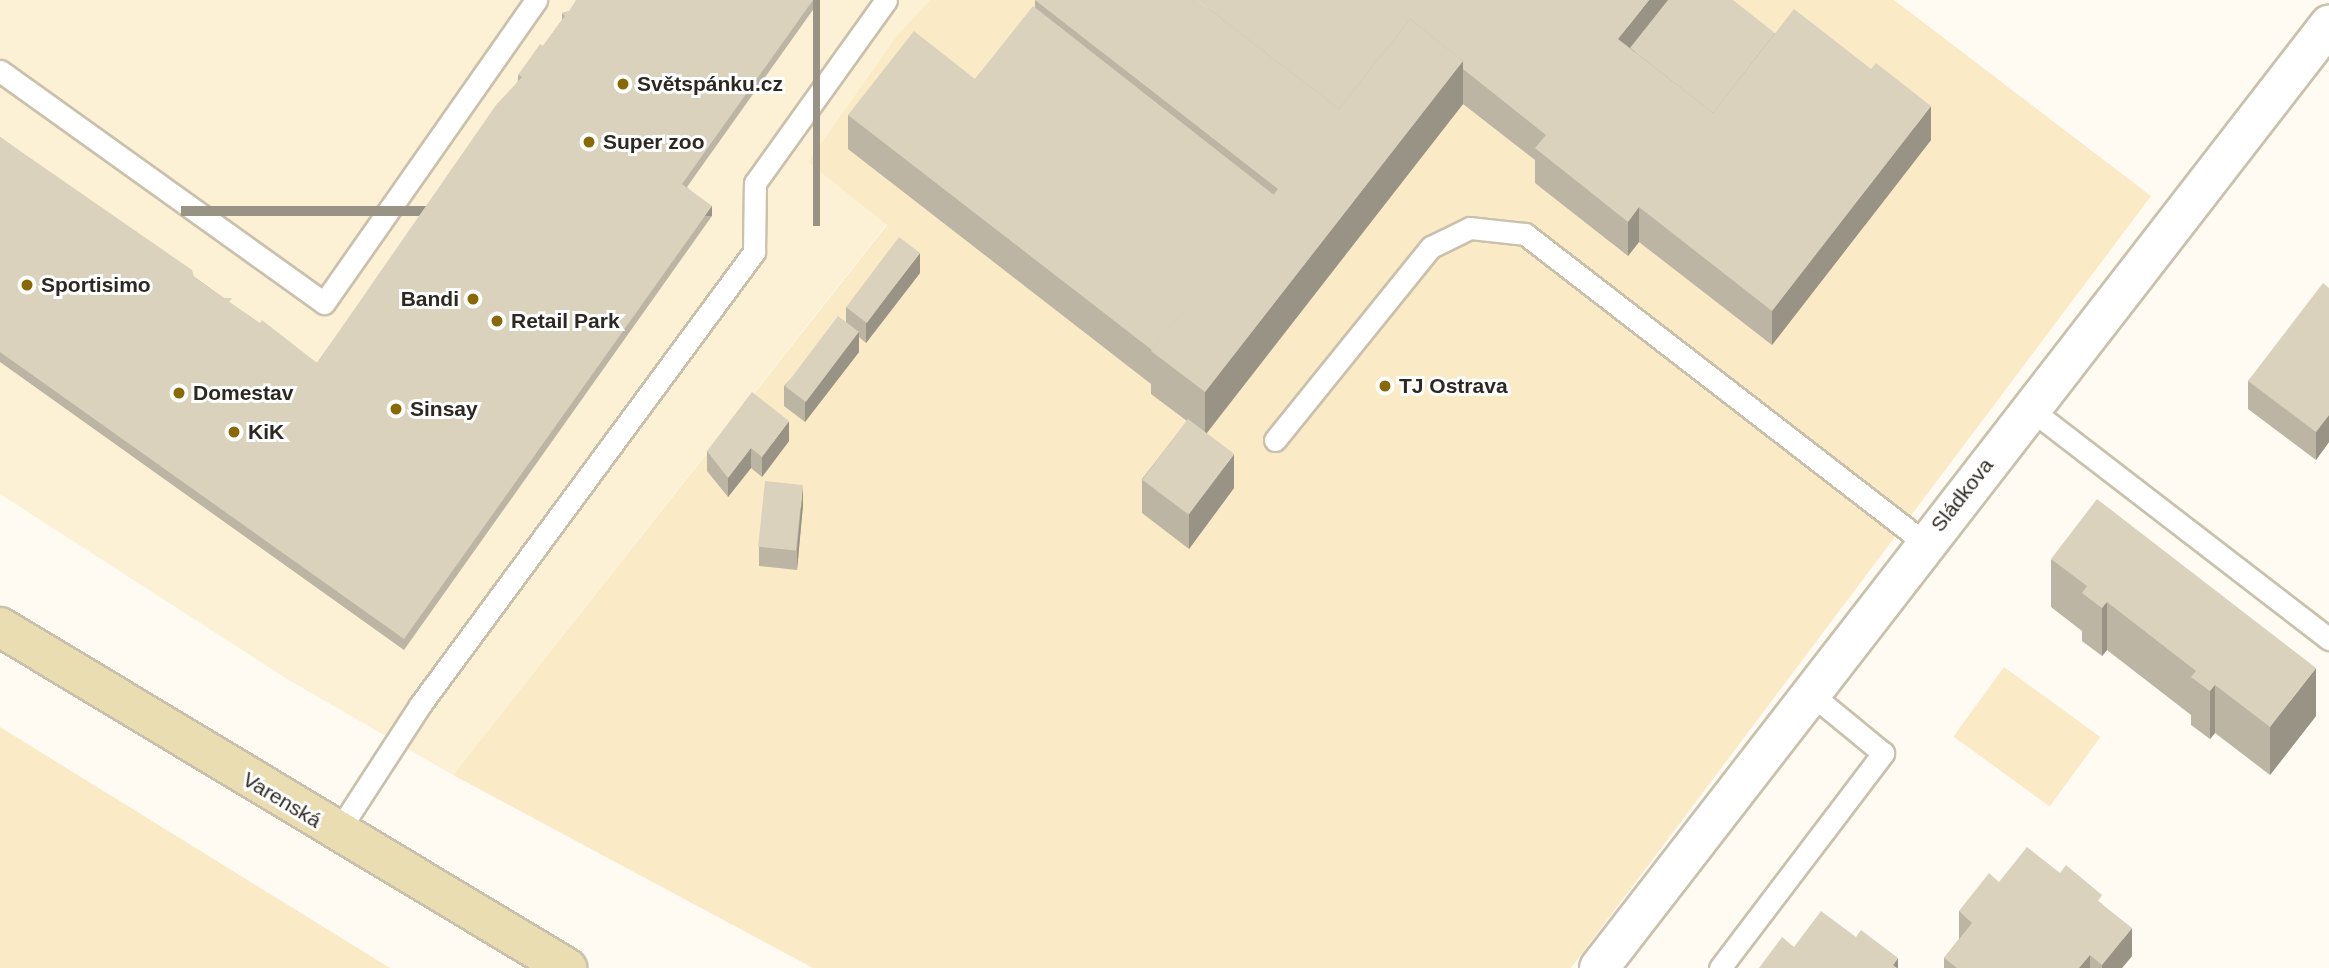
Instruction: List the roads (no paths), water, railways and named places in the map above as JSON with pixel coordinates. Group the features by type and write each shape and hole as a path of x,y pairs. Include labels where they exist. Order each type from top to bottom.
{"street":[{"name":"Sládkova","path":"1599,968 1925,542 2329,25"},
{"name":"Varenská","path":"0,627 337,833 567,968"}],"lane":[{"path":"0,71 324,303 536,0"},
{"path":"337,833 420,705 754,252 755,183 886,0"},
{"path":"1275,440 1431,247 1470,228 1524,234 1925,542"},
{"path":"2029,408 2329,639"},
{"path":"1720,968 1883,753 1810,694"}],"place":[{"name":"Světspánku.cz","path":"623,84"},
{"name":"Super zoo","path":"589,142"},
{"name":"Sportisimo","path":"27,285"},
{"name":"Bandi","path":"473,299"},
{"name":"Retail Park","path":"497,321"},
{"name":"TJ Ostrava","path":"1385,386"},
{"name":"Domestav","path":"179,393"},
{"name":"Sinsay","path":"396,409"},
{"name":"KiK","path":"234,432"}]}
